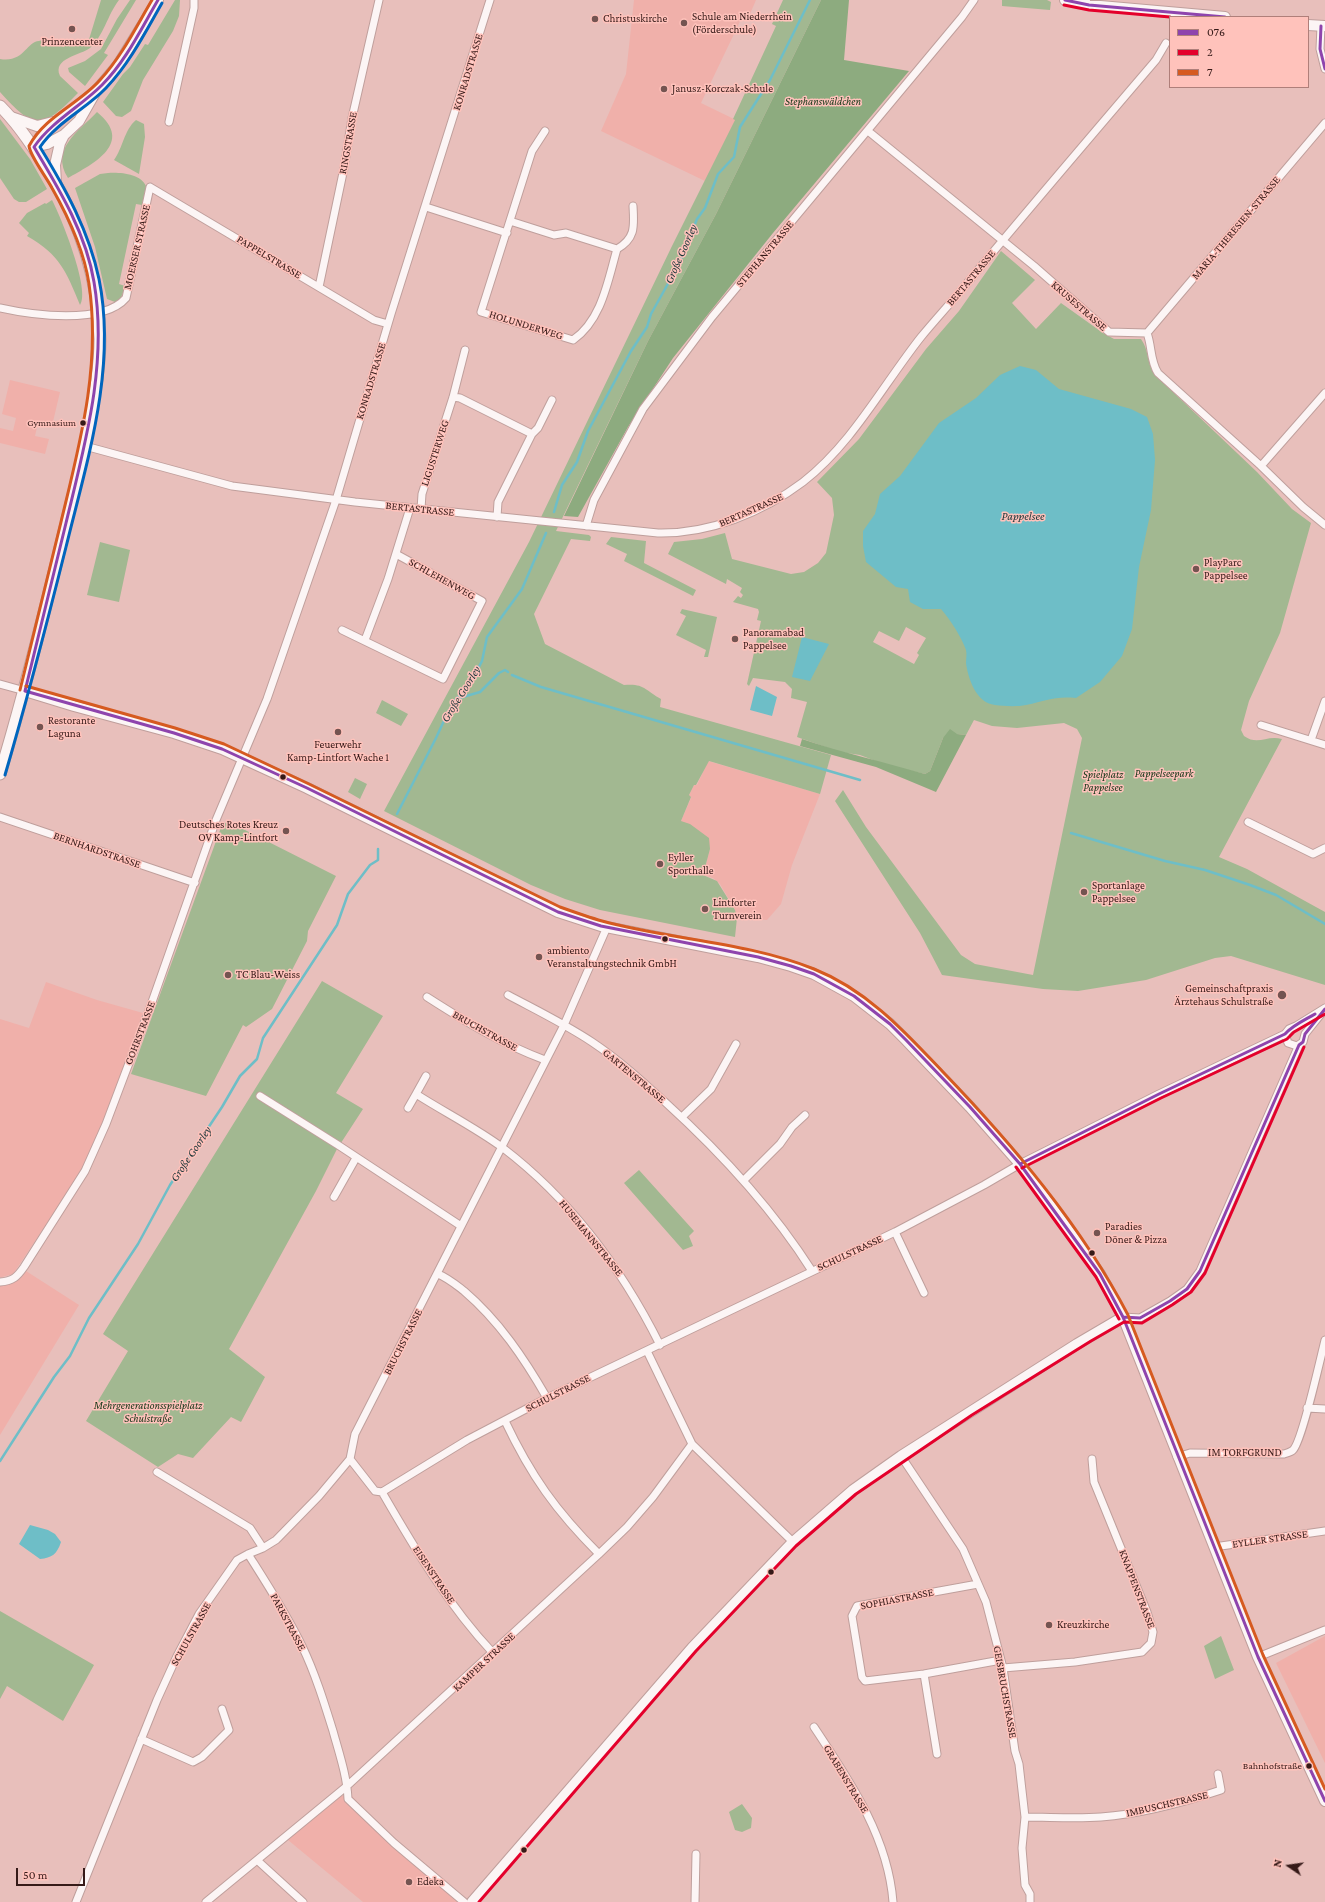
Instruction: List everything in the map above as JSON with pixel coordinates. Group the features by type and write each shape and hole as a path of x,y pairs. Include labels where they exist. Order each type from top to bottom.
{"main road":[{"path":"34,147 47,144 64,135 79,121 96,91 118,65 158,0"},
{"path":"1066,0 1089,5 1214,16"},
{"path":"1309,25 1323,26"},
{"path":"34,147 42,134 96,91"},
{"path":"0,106 11,117 34,147 56,183 77,225 88,256 94,282 100,338 96,389 85,446 25,691 0,774"},
{"path":"11,117 37,126 58,120"},
{"path":"56,183 57,152 64,135"},
{"name":"EYLLER STRASSE","path":"25,691 40,697 192,738 242,758 558,912 607,927 758,957 814,974 854,996 890,1024 974,1112 1020,1164 1063,1220 1100,1274 1123,1317 1258,1657 1325,1801"},
{"path":"472,1902 692,1648 793,1542 853,1490 901,1456 1071,1348 1123,1317"}],"street":[{"path":"169,122 194,12 194,0"},
{"name":"RINGSTRASSE","path":"319,287 344,168 352,118 379,0"},
{"name":"KONRADSTRASSE","path":"242,758 267,699 336,500 388,324 490,0"},
{"name":"STEPHANSTRASSE","path":"586,526 594,500 630,430 647,404 712,317 868,131 962,17 974,0"},
{"path":"1323,26 1320,49 1325,69"},
{"name":"BERTASTRASSE","path":"85,446 232,486 336,500 658,533 694,532 725,523 756,510 788,493 813,474 842,443 922,336 1156,60 1166,43"},
{"name":"MARIA-THERESIEN-STRASSE","path":"1147,333 1325,123"},
{"name":"HOLUNDERWEG","path":"545,131 532,151 481,312 573,340 581,335 599,310 617,249 628,243 634,226 633,206"},
{"name":"KRUSESTRASSE","path":"868,131 1002,242 1034,266 1109,332 1147,333"},
{"name":"PAPPELSTRASSE","path":"150,187 374,320 388,324"},
{"name":"MOERSER STRASSE","path":"0,308 80,316 98,313 118,306 126,298 150,187"},
{"path":"426,207 507,233"},
{"path":"510,221 554,235 566,233 617,249"},
{"path":"1147,333 1151,343 1153,365 1158,373 1262,466 1303,507 1325,525"},
{"name":"LIGUSTERWEG","path":"421,509 422,494 453,397 466,350"},
{"path":"1262,466 1325,394"},
{"path":"453,397 460,398 532,434"},
{"path":"497,517 498,502 532,434 538,428 552,400"},
{"name":"SCHLEHENWEG","path":"365,640 388,579 410,508"},
{"name":"SCHLEHENWEG","path":"342,630 443,679 482,601 396,554"},
{"path":"0,684 25,691"},
{"path":"1311,740 1325,702"},
{"path":"1261,725 1325,745"},
{"name":"GOHRSTRASSE","path":"0,1282 10,1281 17,1277 85,1171 106,1124 152,1002 216,820 242,758"},
{"name":"BERNHARDSTRASSE","path":"0,817 194,883"},
{"path":"1248,822 1313,854 1325,848"},
{"name":"BRUCHSTRASSE","path":"350,1459 355,1434 564,1025 607,927"},
{"path":"508,995 564,1025"},
{"name":"BRUCHSTRASSE","path":"428,997 478,1029 524,1052 546,1060"},
{"name":"SCHULSTRASSE","path":"382,1492 467,1440 547,1398 895,1232 984,1185 1020,1164 1159,1094 1285,1034 1289,1029 1325,1008"},
{"name":"SCHULSTRASSE","path":"1123,1317 1140,1318 1170,1302 1187,1289 1200,1271 1298,1045 1303,1042 1305,1034 1325,1008"},
{"name":"GARTENSTRASSE","path":"564,1025 593,1042 629,1069 682,1118 744,1180 795,1244 812,1271"},
{"path":"1296,1026 1301,1028 1305,1034"},
{"path":"1285,1034 1288,1043 1294,1046 1298,1045"},
{"path":"682,1118 711,1089 736,1044"},
{"path":"408,1108 426,1076"},
{"path":"416,1094 502,1148"},
{"path":"260,1096 338,1145 461,1226"},
{"path":"744,1180 780,1144 792,1127 806,1115"},
{"name":"HUSEMANNSTRASSE","path":"502,1148 541,1180 578,1218 631,1290 660,1345"},
{"path":"334,1197 356,1158"},
{"name":"SCHULSTRASSE","path":"895,1232 924,1293"},
{"path":"438,1274 447,1277 475,1301 498,1324 525,1361 547,1398"},
{"name":"IM TORFGRUND","path":"1178,1457 1190,1453 1284,1454 1293,1450 1297,1444 1325,1340"},
{"path":"647,1351 692,1444 793,1542"},
{"path":"1307,1408 1325,1409"},
{"path":"505,1421 519,1451 538,1483 558,1511 599,1554"},
{"name":"KAMPER STRASSE","path":"206,1902 258,1861 347,1786 494,1653 627,1527 654,1497 692,1444"},
{"name":"GEISBRUCHSTRASSE","path":"901,1456 963,1548 986,1602 1003,1668 1015,1751 1019,1764 1025,1817 1022,1848 1025,1885 1030,1894 1030,1902"},
{"path":"350,1459 375,1491 382,1492"},
{"name":"SCHULSTRASSE","path":"76,1902 141,1740 177,1656 199,1614 237,1560 264,1548 276,1540 319,1496 350,1459"},
{"name":"KNAPPENSTRASSE","path":"1003,1668 1075,1662 1142,1652 1150,1643 1153,1632 1146,1607 1094,1482 1092,1459"},
{"path":"157,1472 250,1528 264,1548"},
{"name":"EISENSTRASSE","path":"382,1492 424,1564 458,1612 494,1653"},
{"name":"EYLLER STRASSE","path":"1214,1547 1325,1531"},
{"name":"PARKSTRASSE","path":"248,1554 278,1600 302,1646 322,1696 347,1786 348,1799 394,1843 464,1902"},
{"name":"SOPHIASTRASSE","path":"978,1584 857,1606 852,1616 862,1677 865,1681 924,1674 1001,1660"},
{"path":"1258,1657 1325,1630"},
{"path":"924,1674 937,1754"},
{"path":"141,1740 192,1762 202,1757 229,1730 222,1709"},
{"name":"GRABENSTRASSE","path":"814,1727 864,1806 883,1855 892,1888 893,1902"},
{"name":"IMBUSCHSTRASSE","path":"1025,1817 1101,1817 1137,1813 1160,1808 1190,1801 1221,1790 1218,1774"},
{"path":"696,1854 696,1902"},
{"path":"258,1861 303,1902"}],"shaded area":[{"name":"Janusz-Korczak-Schule","path":"634,0 756,0 750,14 745,11 701,103 736,120 705,181 601,131 626,74"},
{"path":"10,380 60,392 52,426 38,423 35,436 49,439 45,454 0,443 0,428 13,431 16,418 2,414"},
{"path":"708,761 820,794 792,865 781,904 767,920 737,918 735,910 720,884 713,878 703,875 710,849 681,821 691,798 689,795 694,785 697,785"},
{"path":"46,982 97,1000 143,1013 102,1126 84,1168 13,1274 0,1277 0,1019 29,1028"},
{"path":"26,1271 79,1305 0,1435 0,1280 17,1278"},
{"path":"1325,1636 1325,1763 1276,1663"},
{"path":"341,1796 352,1796 369,1815 461,1898 458,1902 363,1902 288,1840"}],"green space":[{"path":"101,0 119,0 95,43 90,48 69,58 60,65 60,76 78,93 55,114 46,119 38,121 30,119 21,113 0,92 0,59 14,58 24,52 35,42 39,41 49,41 64,47 66,41 87,46"},
{"path":"130,0 136,0 104,53 108,55 85,86 69,72 68,68 85,61 101,49 117,19"},
{"path":"175,0 180,0 179,16 173,31 143,80 131,111 122,117 116,116 103,102 123,74 130,67 145,44 148,45"},
{"path":"783,0 821,0 716,214 648,341 556,531 589,535 591,537 590,541 571,539 534,614 545,644 624,685 636,685 644,688 661,699 660,707 831,755 820,794 709,761 696,785 694,785 689,795 691,797 681,821 690,824 709,838 710,849 703,875 717,881 735,910 737,918 735,937 600,910 565,899 531,885 384,811 529,542 672,246 735,120 733,119 776,26 772,24"},
{"name":"Stephanswäldchen","path":"821,0 849,0 844,60 909,71 773,233 673,358 628,427 578,517 564,516 648,341 716,214"},
{"path":"1002,0 1047,0 1051,2 1050,10 1002,6"},
{"path":"97,112 108,123 112,133 111,143 98,159 68,178 63,168 62,158 64,150 75,134"},
{"path":"0,119 30,159 47,189 26,202 19,202 14,199 0,178"},
{"path":"136,120 144,124 145,137 139,174 114,160 120,150 126,134"},
{"path":"108,173 135,176 146,186 142,205 136,204 119,284 125,286 121,298 115,302 107,299 95,247 75,188 100,174"},
{"path":"52,200 74,254 82,285 80,305 61,265 47,250 27,236 29,233 19,223 27,213"},
{"path":"1001,251 1035,280 1012,303 1036,329 1061,303 1103,333 1114,339 1141,339 1144,343 1154,374 1257,472 1292,509 1311,523 1280,633 1249,701 1241,730 1244,736 1249,739 1282,739 1219,857 1247,869 1325,912 1325,985 1231,956 1215,958 1146,980 1078,991 1043,989 942,975 920,933 835,801 843,790 866,827 961,955 975,964 1033,975 1082,738 1077,729 1064,723 1017,728 992,726 974,720 966,735 957,734 943,738 930,771 925,774 886,765 860,755 840,752 797,737 807,702 791,698 792,689 785,682 753,678 749,686 747,684 761,621 757,620 759,612 758,609 733,602 738,596 741,598 743,595 740,592 742,588 727,579 726,584 668,554 674,542 702,539 725,533 732,559 791,574 804,572 818,563 826,553 834,515 832,498 817,482 859,439 926,349 959,311","holes":["906,627 926,638 917,653 919,655 914,664 873,642 879,631 899,641"]},
{"path":"611,537 646,541 644,563 696,590 693,596 624,561 627,554 606,544"},
{"path":"100,542 130,550 119,602 87,595"},
{"path":"682,609 717,617 708,657 704,657 706,650 676,635 686,616 680,613"},
{"path":"382,700 408,714 401,726 376,713"},
{"path":"950,729 957,734 966,735 936,792 876,767 800,746 802,739 925,774 930,771 943,738"},
{"path":"355,778 367,784 360,799 348,792"},
{"name":"TC Blau-Weiss","path":"223,822 243,829 336,876 308,931 307,941 272,1009 246,1027 243,1025 206,1096 131,1074"},
{"name":"Mehrgenerationsspielplatz Schulstraße","path":"322,981 383,1016 336,1093 363,1109 337,1149 316,1191 229,1349 265,1377 241,1422 231,1417 193,1458 178,1454 158,1467 86,1421 128,1351 103,1334"},
{"path":"639,1170 694,1231 689,1236 693,1246 683,1250 624,1183"},
{"path":"0,1611 94,1665 63,1721 7,1686 0,1699"},
{"path":"1221,1636 1234,1670 1215,1679 1204,1646"},
{"path":"742,1804 752,1818 751,1828 742,1832 735,1830 729,1812"}],"water":[{"name":"Pappelsee","path":"1020,366 1036,370 1059,389 1131,409 1147,417 1153,434 1155,460 1151,510 1139,567 1132,629 1122,656 1100,682 1076,698 1056,698 1026,705 1010,706 988,703 978,695 969,676 964,645 941,609 923,609 910,602 908,589 896,587 866,562 863,546 863,531 875,514 880,494 900,476 939,423 976,398 1000,375"},
{"path":"802,637 829,644 810,681 792,677"},
{"path":"756,686 777,697 772,716 750,710"},
{"path":"30,1525 48,1530 55,1534 61,1542 54,1555 48,1558 40,1559 19,1544"}],"waterway":[{"name":"Große Goorley","path":"554,512 562,485 577,462 588,431 631,351 647,327 651,314 679,264 697,219 705,208 718,174 734,157 740,127 770,80 810,0"},
{"name":"Große Goorley","path":"397,814 448,712 456,699 470,684 482,661 487,637 522,589 546,533"},
{"path":"456,699 480,692 499,673 505,670 508,672"},
{"path":"512,675 541,687 860,780"},
{"path":"1071,833 1165,861 1205,870 1250,885 1276,895 1325,924"},
{"name":"Große Goorley","path":"0,1461 54,1377 70,1356 89,1318 138,1244 170,1185 222,1107 240,1076 257,1059 263,1038 337,925 348,894 370,865 378,860 378,849"}],"transit line":[{"name":"7","path":"20,690 75,463 87,404 92,345 92,315 89,284 84,259 75,234 64,211 50,184 32,155 29,146 44,126 92,88 108,71 152,0"},
{"name":"076","path":"25,691 87,434 96,373 98,343 98,313 94,282 85,246 62,195 34,147 49,129 94,93 111,76 133,44 158,0"},
{"name":"076","path":"1065,0 1089,5 1214,16"},
{"path":"5,775 44,633 83,481 97,414 102,380 104,346 104,313 95,261 83,227 75,210 40,147 55,130 90,103 115,78 137,47 162,3"},
{"name":"2","path":"1064,5 1089,10 1169,17"},
{"name":"076","path":"1321,26 1320,49 1325,69"},
{"name":"7","path":"26,686 175,728 224,744 560,907 602,921 655,933 736,947 789,960 814,969 851,988 884,1013 943,1072 1020,1157 1044,1187 1089,1249 1128,1315 1263,1655 1325,1789"},
{"name":"076","path":"25,691 174,733 222,749 307,788 558,912 601,926 758,957 814,974 854,996 890,1024 970,1107 1020,1164 1100,1274 1123,1317 1258,1657 1325,1801"},
{"name":"076","path":"1123,1317 1140,1318 1170,1301 1187,1289 1200,1271 1299,1045 1303,1042 1305,1034 1325,1009"},
{"name":"076","path":"1020,1164 1159,1094 1285,1034 1295,1025 1315,1014"},
{"name":"2","path":"1022,1168 1161,1098 1287,1039 1294,1032 1325,1014"},
{"name":"2","path":"479,1902 696,1651 796,1546 856,1494 972,1415 1091,1341 1124,1322 1142,1323 1191,1292 1205,1273 1304,1047"},
{"name":"2","path":"1016,1167 1096,1277 1119,1319"}],"place":[{"name":"Christuskirche","path":"595,19"},
{"name":"Schule am Niederrhein (Förderschule)","path":"684,23"},
{"name":"Prinzencenter","path":"72,29"},
{"name":"Janusz-Korczak-Schule","path":"664,89"},
{"name":"Gymnasium","path":"83,423"},
{"name":"PlayParc Pappelsee","path":"1196,569"},
{"name":"Panoramabad Pappelsee","path":"735,639"},
{"name":"Restorante Laguna","path":"40,727"},
{"name":"Feuerwehr Kamp-Lintfort Wache 1","path":"338,732"},
{"name":"Deutsches Rotes Kreuz OV Kamp-Lintfort","path":"286,831"},
{"name":"Eyller Sporthalle","path":"660,864"},
{"name":"Sportanlage Pappelsee","path":"1084,892"},
{"name":"Lintforter Turnverein","path":"705,909"},
{"name":"ambiento Veranstaltungstechnik GmbH","path":"539,957"},
{"name":"TC Blau-Weiss","path":"228,975"},
{"name":"Gemeinschaftpraxis Ärztehaus Schulstraße","path":"1282,995"},
{"name":"Paradies Döner & Pizza","path":"1097,1233"},
{"name":"Kreuzkirche","path":"1049,1625"},
{"name":"Bahnhofstraße","path":"1309,1766"},
{"name":"Edeka","path":"409,1882"}],"park label":[{"name":"Pappelseepark","path":"1164,774"},
{"name":"Spielplatz Pappelsee","path":"1103,781"}]}
